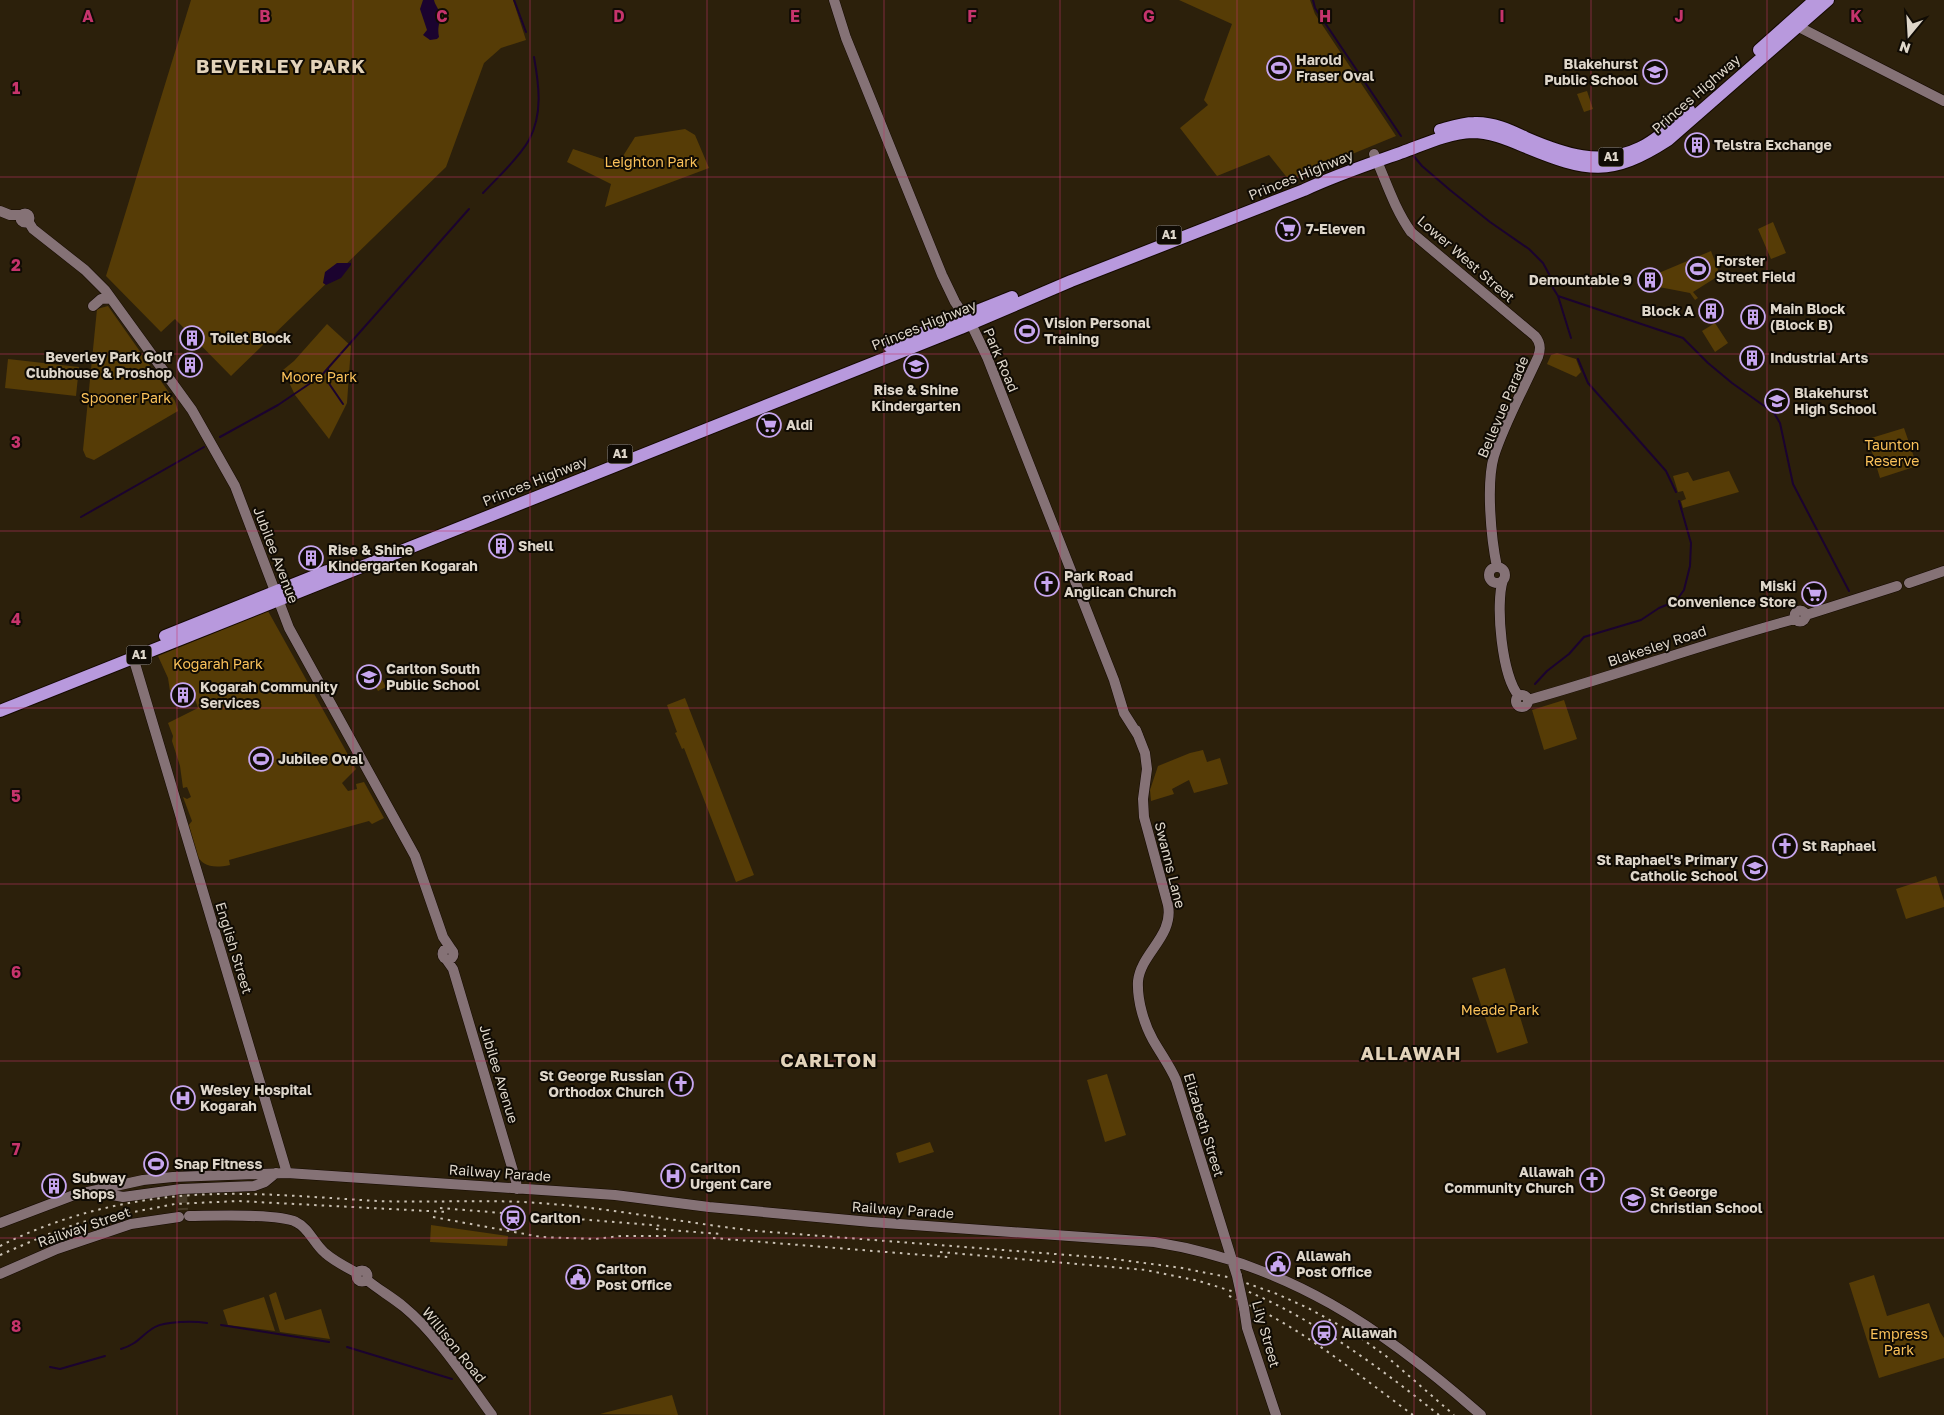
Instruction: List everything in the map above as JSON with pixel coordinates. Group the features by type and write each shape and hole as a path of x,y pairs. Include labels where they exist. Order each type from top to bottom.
{"highway":[{"name":"Princes Highway","path":"1794,25 1815,0"},
{"name":"Princes Highway","path":"0,702 276,596 967,320 1071,282 1375,158 1423,136 1473,122 1505,129 1557,151 1580,157 1610,158 1631,152 1655,139 1794,25 1828,0"},
{"name":"Princes Highway","path":"0,711 132,658 276,596"}],"main road":[{"name":"Park Road","path":"834,0 846,38 942,275 988,360 1114,680 1138,735 1146,759 1145,787"},
{"path":"1794,25 1944,100"},
{"name":"Lower West Street","path":"1375,158 1391,198 1411,232 1536,336 1541,346"},
{"name":"Jubilee Avenue","path":"0,211 24,218 32,227 92,275 111,298 192,410 222,463 238,494 276,596 296,642 416,856 449,954 512,1165 517,1188"},
{"path":"94,306 101,299 111,298"},
{"name":"Bellevue Parade","path":"1524,698 1516,692 1501,644 1498,581 1504,572 1496,567 1489,490 1494,457 1538,357 1541,346"},
{"name":"Blakesley Road","path":"1524,698 1602,679 1727,638 1795,619 1801,622 1806,615 1897,586 1901,590 1905,590 1908,589 1909,583 1944,571"},
{"name":"English Street","path":"132,658 287,1173"},
{"name":"Swanns Lane","path":"1140,973 1145,961 1162,937 1169,915 1144,816 1145,787"},
{"name":"Elizabeth Street","path":"1140,973 1138,990 1145,1021 1153,1040 1168,1063 1176,1080 1232,1260"},
{"name":"Railway Parade","path":"92,1191 128,1196 254,1186 265,1182 276,1173"},
{"name":"Railway Parade","path":"0,1223 63,1198 118,1185 173,1176 287,1173 615,1195 708,1207 871,1222 1133,1240 1174,1245 1254,1267 1295,1284 1349,1313 1397,1345 1481,1415"},
{"path":"118,1185 119,1193 128,1196"},
{"name":"Railway Street","path":"0,1274 57,1249 131,1224 184,1214 287,1219 296,1222 324,1253 357,1273"},
{"name":"Lily Street","path":"1232,1260 1248,1328 1276,1415"},
{"name":"Willison Road","path":"357,1273 361,1271 366,1272 368,1277 366,1280 404,1307 419,1322 456,1366 492,1415"}],"green space":[{"path":"191,0 513,0 526,40 501,48 484,63 446,167 231,376 175,319 161,332 106,276"},
{"path":"1179,0 1310,0 1315,14 1396,136 1289,180 1269,155 1217,176 1180,128 1208,105 1204,100 1232,24"},
{"path":"1587,91 1593,109 1584,112 1577,94"},
{"name":"Leighton Park","path":"685,129 695,135 709,168 605,207 611,184 567,162 573,149 618,164 635,137"},
{"path":"1773,222 1786,253 1771,259 1758,229"},
{"path":"1711,251 1720,275 1693,292 1698,298 1695,300 1690,293 1659,287 1654,275"},
{"name":"Spooner Park","path":"108,306 175,401 178,411 94,460 86,457 83,450 97,309"},
{"path":"1715,323 1728,343 1715,352 1702,331"},
{"name":"Moore Park","path":"327,324 351,346 347,403 329,439 295,395 283,370 294,361"},
{"path":"1557,353 1576,359 1581,372 1576,377 1547,364 1551,355"},
{"path":"8,359 79,367 76,396 5,388"},
{"name":"Taunton Reserve","path":"1904,428 1917,466 1880,478 1868,439"},
{"path":"1729,471 1739,492 1683,508 1681,501 1686,499 1683,491 1678,492 1673,476 1688,472 1693,481"},
{"name":"Kogarah Park","path":"268,611 356,769 342,783 348,791 357,789 356,784 364,782 384,818 372,824 369,821 229,860 230,865 210,866 199,859 187,827 192,821 183,797 187,799 191,797 187,787 183,788 180,766 168,723 198,708 190,684 170,691 168,678 158,656"},
{"path":"378,672 386,687 378,691 369,676"},
{"path":"685,698 754,875 736,882 684,748 682,749 675,733 677,732 667,705"},
{"path":"1564,700 1577,739 1544,750 1532,710"},
{"path":"1203,750 1207,762 1220,758 1228,784 1194,793 1189,780 1172,789 1174,794 1151,801 1150,790 1158,766 1190,753"},
{"path":"1936,876 1944,907 1906,919 1896,889"},
{"name":"Meade Park","path":"1505,968 1528,1043 1497,1053 1472,978"},
{"path":"1107,1074 1126,1135 1105,1142 1087,1080"},
{"path":"930,1142 934,1152 899,1163 896,1153"},
{"path":"431,1225 508,1236 507,1246 430,1242"},
{"name":"Empress Park","path":"1874,1275 1887,1316 1929,1303 1944,1338 1944,1358 1879,1378 1849,1283"},
{"path":"276,1292 285,1320 321,1309 330,1339 280,1332 269,1295"},
{"path":"264,1297 275,1331 228,1325 223,1310"},
{"path":"672,1395 678,1415 600,1414"}],"shaded area":[{"path":"423,0 434,0 439,11 439,37 437,39 430,40 423,35 427,30 420,9"},
{"path":"337,263 351,263 351,265 341,278 326,285 323,283 325,272"}],"waterway":[{"path":"514,0 526,32"},
{"path":"1313,0 1315,8 1401,136"},
{"path":"483,193 520,154 533,130 539,99 534,57"},
{"path":"1412,154 1422,166 1450,190 1490,222 1529,249 1543,263 1558,296 1571,338"},
{"path":"220,437 278,405 321,376 469,209"},
{"path":"1558,296 1683,338 1708,363 1732,383 1774,413 1780,423 1793,484 1849,591"},
{"path":"1578,359 1588,383 1666,471 1676,492"},
{"path":"328,369 328,382 343,404"},
{"path":"81,517 204,447"},
{"path":"1535,684 1547,671 1569,654 1584,637 1641,620 1659,608 1676,601 1684,590 1690,566 1691,543 1679,501"},
{"path":"121,1349 132,1345 150,1330 160,1325 180,1322 207,1323"},
{"path":"221,1325 329,1342"},
{"path":"347,1347 452,1379"},
{"path":"50,1367 60,1369 105,1356"}],"tunnel":[{"path":"182,1193 183,1210"}],"railway":[{"path":"0,1246 52,1224 107,1208 135,1202 191,1195 239,1194 377,1201 539,1203 594,1208 757,1231 1107,1258 1182,1268 1232,1278 1277,1294 1310,1309 1355,1334 1386,1356 1454,1415"},
{"path":"0,1255 82,1222 175,1204 238,1201 447,1212"},
{"path":"440,1208 664,1226"},
{"path":"433,1217 541,1237 595,1239 621,1236 668,1236"},
{"path":"656,1229 721,1234"},
{"path":"713,1238 948,1257"},
{"path":"940,1252 1146,1270 1199,1281 1241,1294"},
{"path":"1235,1286 1263,1298 1317,1327 1367,1360 1439,1415"},
{"path":"1229,1296 1254,1307 1302,1334 1413,1415"}],"place":[{"name":"Harold Fraser Oval","path":"1279,68"},
{"name":"Blakehurst Public School","path":"1655,72"},
{"name":"Telstra Exchange","path":"1697,145"},
{"name":"7-Eleven","path":"1288,229"},
{"name":"Forster Street Field","path":"1698,269"},
{"name":"Demountable 9","path":"1650,280"},
{"name":"Block A","path":"1711,311"},
{"name":"Main Block (Block B)","path":"1753,317"},
{"name":"Vision Personal Training","path":"1027,331"},
{"name":"Toilet Block","path":"192,338"},
{"name":"Industrial Arts","path":"1752,358"},
{"name":"Beverley Park Golf Clubhouse & Proshop","path":"190,365"},
{"name":"Rise & Shine Kindergarten","path":"916,366"},
{"name":"Blakehurst High School","path":"1777,401"},
{"name":"Aldi","path":"769,425"},
{"name":"Shell","path":"501,546"},
{"name":"Rise & Shine Kindergarten Kogarah","path":"311,558"},
{"name":"Park Road Anglican Church","path":"1047,584"},
{"name":"Miski Convenience Store","path":"1814,594"},
{"name":"Carlton South Public School","path":"369,677"},
{"name":"Kogarah Community Services","path":"183,695"},
{"name":"Jubilee Oval","path":"261,759"},
{"name":"St Raphael","path":"1785,846"},
{"name":"St Raphael's Primary Catholic School","path":"1755,868"},
{"name":"St George Russian Orthodox Church","path":"681,1084"},
{"name":"Wesley Hospital Kogarah","path":"183,1098"},
{"name":"Snap Fitness","path":"156,1164"},
{"name":"Carlton Urgent Care","path":"673,1176"},
{"name":"Allawah Community Church","path":"1592,1180"},
{"name":"Subway Shops","path":"54,1186"},
{"name":"St George Christian School","path":"1633,1200"},
{"name":"Carlton","path":"513,1218"},
{"name":"Allawah Post Office","path":"1278,1264"},
{"name":"Carlton Post Office","path":"578,1277"},
{"name":"Allawah","path":"1324,1333"}],"district":[{"name":"BEVERLEY PARK","path":"281,66"},
{"name":"ALLAWAH","path":"1411,1053"},
{"name":"CARLTON","path":"829,1060"}]}
